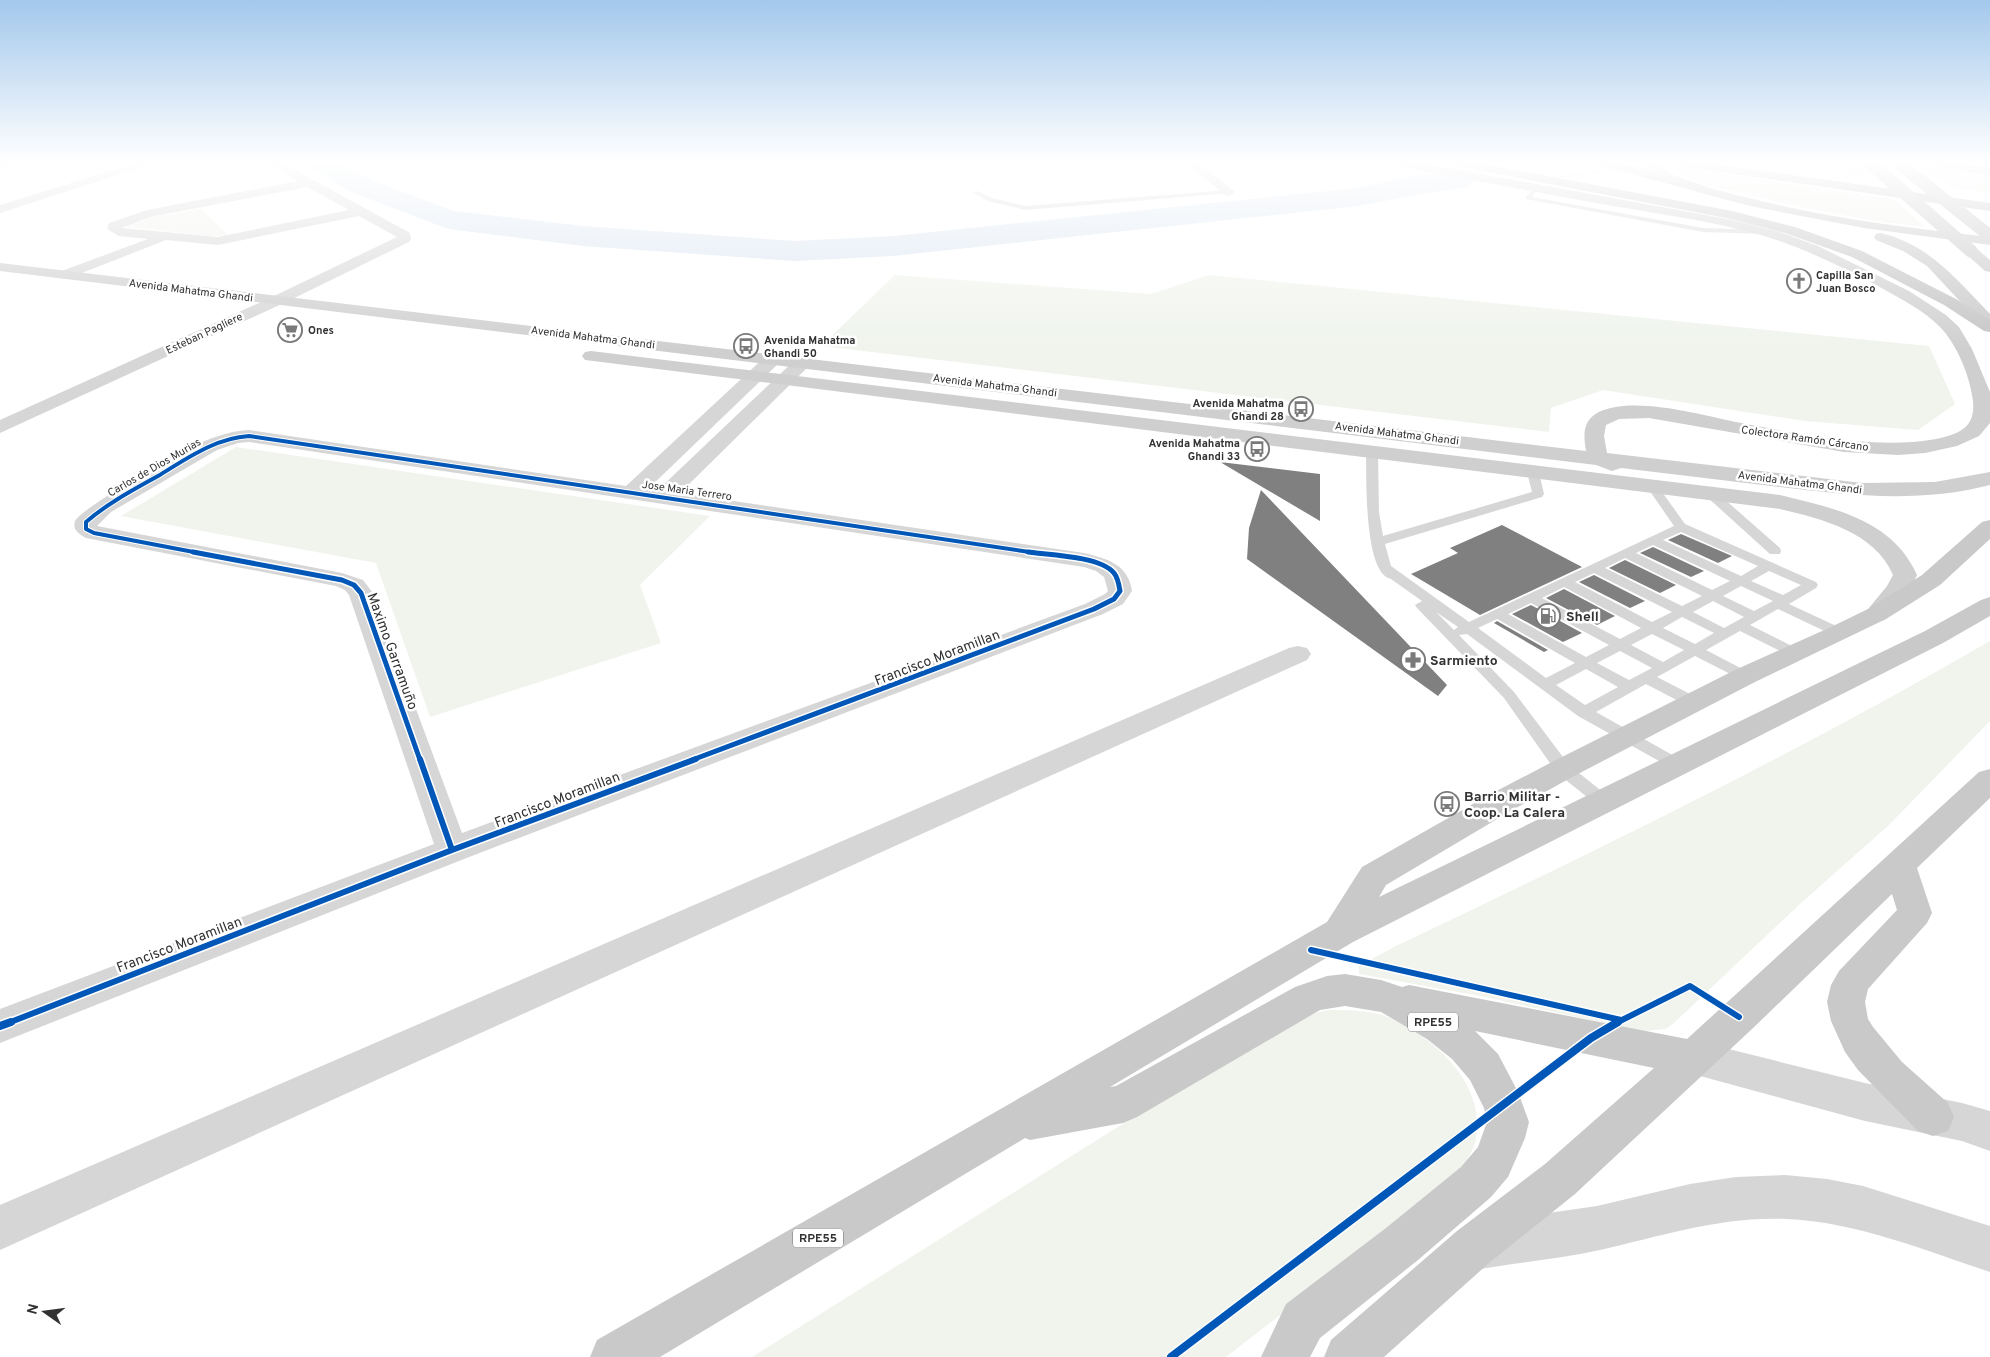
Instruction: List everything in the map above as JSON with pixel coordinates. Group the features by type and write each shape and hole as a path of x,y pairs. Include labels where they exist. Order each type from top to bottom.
{"highway":[{"path":"1768,224 1790,230 1857,254 1990,325"}],"main road":[{"name":"Colectora Ramón Cárcano","path":"1598,457 1594,432 1596,423 1604,417 1630,412 1671,416 1795,438 1867,447 1898,448 1926,446 1964,437 1976,430 1982,421 1981,395 1956,336 1946,324 1907,296 1824,252 1770,232 1734,224"},
{"path":"1842,224 1892,241 1922,256 1942,273 1990,325"},
{"path":"1866,224 1990,241"},
{"path":"1941,224 1990,268"},
{"path":"1975,224 1990,236"},
{"name":"Avenida Mahatma Ghandi","path":"0,267 1598,457 1843,488 1934,490 1990,478"},
{"name":"Avenida Mahatma Ghandi","path":"215,311 284,319"},
{"name":"Avenida Mahatma Ghandi","path":"578,355 1780,502 1805,508 1843,522 1882,542 1902,564 1905,575 1898,589 1877,614"},
{"path":"1598,457 1653,487"},
{"path":"1340,932 1374,876 1562,769 1745,676 1877,614 1931,580 1990,527"},
{"name":"RPE55","path":"614,1357 1340,932 1934,637 1990,605"},
{"path":"1348,1357 1474,1247 1560,1179 1739,1017 1990,780"},
{"path":"1900,866 1915,913 1851,984 1846,1001 1850,1024 1868,1051 1896,1083 1933,1116"},
{"name":"RPE55","path":"1012,1124 1123,1104 1308,998 1327,992 1345,990 1381,996 1401,1003 1434,1022 1466,1047 1484,1067 1504,1105 1508,1122 1504,1138 1493,1162 1476,1182 1402,1244 1304,1321 1285,1357"},
{"path":"1381,996 1464,1011 1692,1058"}],"street":[{"path":"119,224 114,226 114,229 119,232 210,241 230,240 302,224"},
{"name":"Esteban Pagliere","path":"0,427 278,300 397,243 405,236 385,224"},
{"path":"64,275 166,237"},
{"path":"632,492 773,359"},
{"path":"664,496 783,380 804,362"},
{"name":"Jose Maria Terrero","path":"235,437 258,437 664,496 1090,562 1110,569 1119,579 1120,592"},
{"name":"Carlos de Dios Murias","path":"86,522 103,507 210,446 235,437"},
{"name":"Maximo Garramuño","path":"86,522 86,528 94,533 342,580 354,585 361,592 452,850"},
{"name":"Francisco Moramillan","path":"0,1026 452,850 1094,610 1114,599 1120,592"},
{"path":"0,1228 1298,654"},
{"path":"1692,1058 1990,1131"},
{"path":"1474,1247 1597,1228 1690,1206 1736,1199 1786,1197 1827,1201 1863,1208 1990,1249"}],"lane":[{"path":"1372,453 1373,512 1385,568 1453,635 1509,695 1562,769 1604,801"},
{"path":"1378,542 1538,494 1533,472"},
{"path":"1584,712 1726,634 1810,585 1681,526 1653,487"},
{"path":"1711,494 1775,551"},
{"path":"1453,635 1681,526"},
{"path":"1653,540 1740,580 1840,633"},
{"path":"1625,553 1756,617"},
{"path":"1546,684 1769,566"},
{"path":"1385,568 1584,712 1677,765"},
{"path":"1595,568 1726,634"},
{"path":"1564,582 1745,676"},
{"path":"1532,598 1663,668"},
{"path":"1498,614 1630,687"},
{"path":"1740,625 1795,653"},
{"path":"1647,678 1693,702"}],"shaded area":[{"path":"133,224 217,224 228,235 211,236 126,227"},
{"path":"1904,224 1922,224 1925,227"},
{"path":"895,275 1151,294 1209,275 1929,346 1955,404 1918,430 1805,421 1603,390 1551,408 1549,432 821,346"},
{"path":"236,447 710,516 640,585 661,643 430,717 376,563 121,516"},
{"path":"1990,641 1990,721 1889,825 1801,903 1666,1029 1643,1031 1480,996 1359,974 1359,966 1394,947 1770,762"},
{"path":"1328,1010 1364,1011 1388,1017 1420,1035 1434,1046 1447,1058 1468,1086 1474,1102 1477,1120 1476,1138 1464,1166 1324,1281 1226,1357 752,1357 1237,1052 1295,1018"}],"building":[{"path":"1220,462 1320,474 1320,521"},
{"path":"1261,490 1447,685 1438,696 1247,559 1249,528"},
{"path":"1502,525 1582,567 1480,615 1411,574 1458,553 1450,548"},
{"path":"1681,534 1732,556 1718,563 1668,540"},
{"path":"1653,547 1704,571 1691,577 1640,553"},
{"path":"1625,560 1676,585 1660,593 1609,568"},
{"path":"1594,575 1645,601 1630,608 1579,582"},
{"path":"1564,589 1615,616 1597,625 1546,598"},
{"path":"1531,605 1582,633 1563,642 1512,614"},
{"path":"1497,621 1548,650 1544,652 1494,623"}],"waterway":[{"path":"485,224 583,236 795,251 893,246 1099,224"}],"cycle path":[{"path":"0,1026 452,850 1094,609 1114,599 1120,591 1119,583 1113,572 1109,569 1084,560 249,436 235,437 210,446 103,507 86,522 86,529 94,533 342,580 354,585 361,593 452,850"},
{"path":"1311,950 1621,1020"},
{"path":"1171,1357 1591,1038 1621,1020 1690,986 1739,1017"}],"place":[{"name":"Capilla San Juan Bosco","path":"1799,281"},
{"name":"Ones","path":"290,330"},
{"name":"Avenida Mahatma Ghandi 50","path":"746,346"},
{"name":"Avenida Mahatma Ghandi 28","path":"1301,409"},
{"name":"Avenida Mahatma Ghandi 33","path":"1257,449"},
{"name":"Shell","path":"1548,616"},
{"name":"Sarmiento","path":"1413,660"},
{"name":"Barrio Militar - Coop. La Calera","path":"1447,804"}]}
